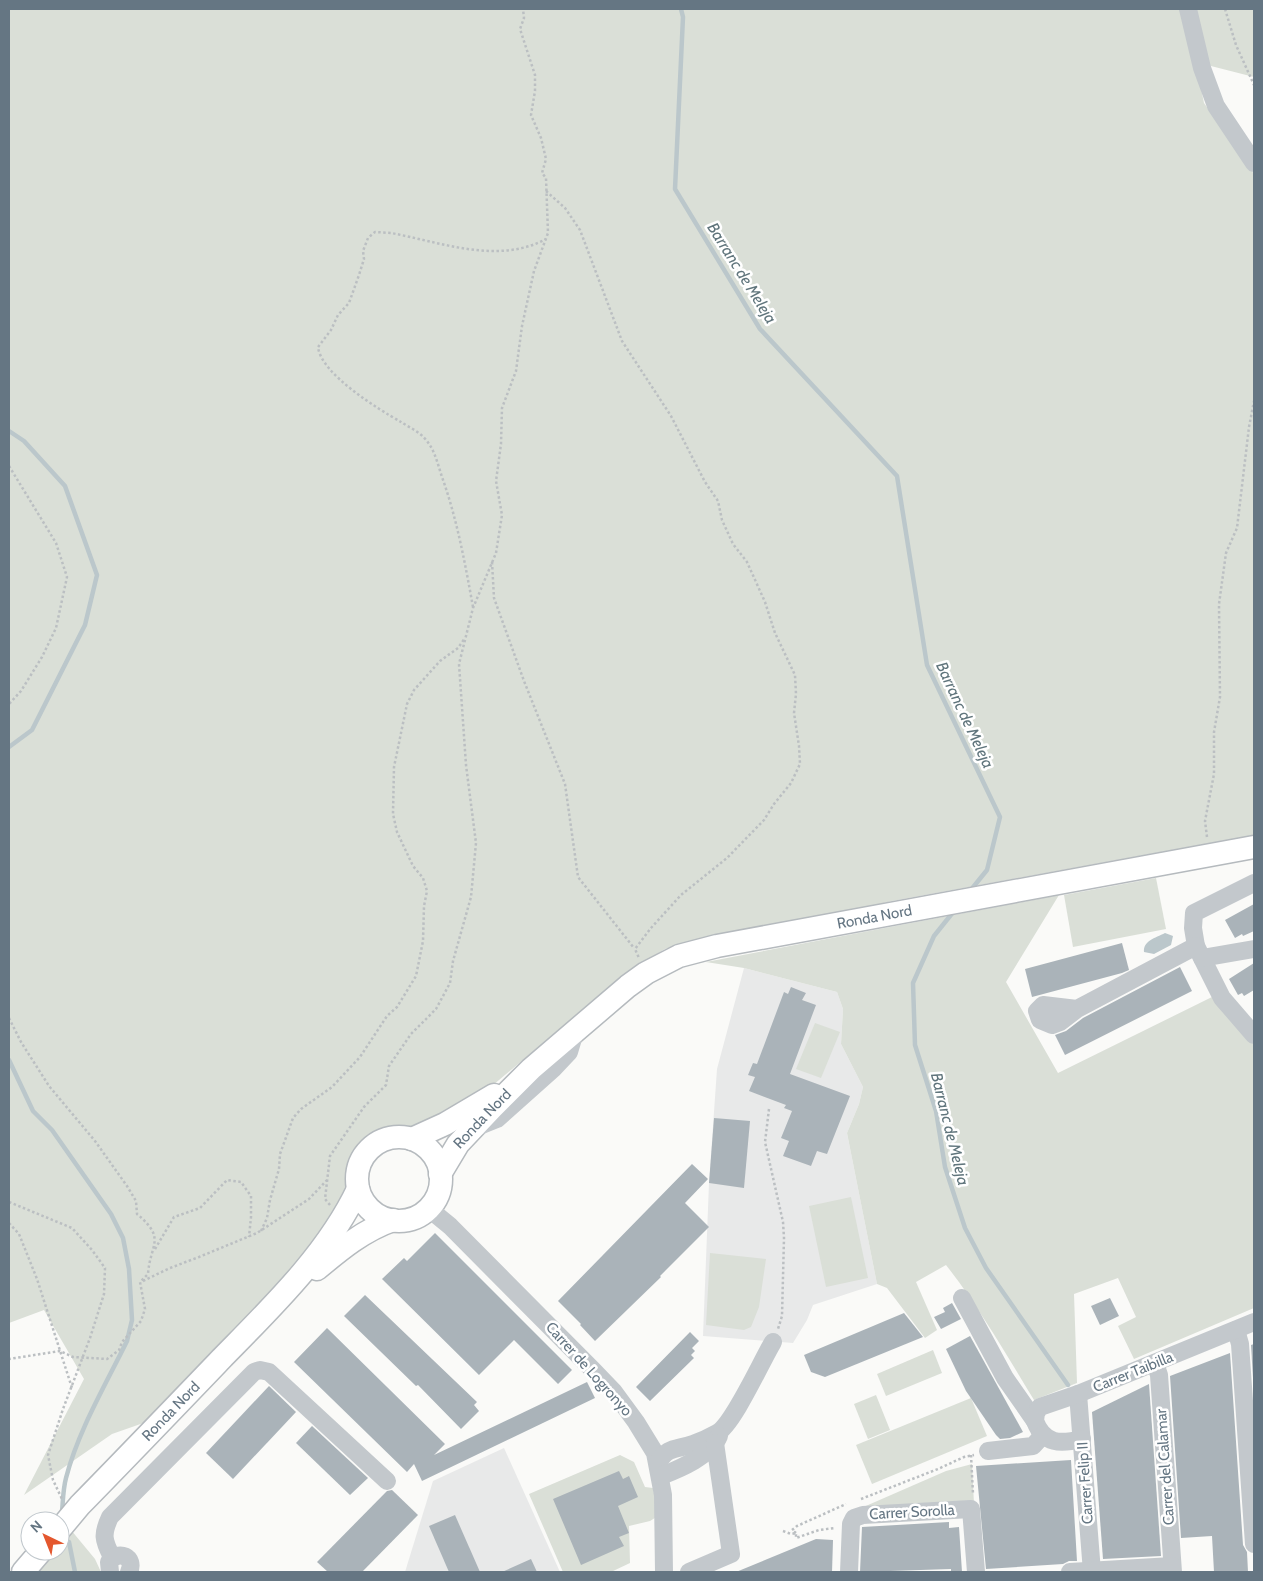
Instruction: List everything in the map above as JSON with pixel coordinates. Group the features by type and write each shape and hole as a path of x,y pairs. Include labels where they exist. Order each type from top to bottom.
{"main road":[{"name":"Ronda Nord","path":"412,1139 445,1124 487,1100 531,1069 628,986 646,973 679,956 699,950 836,924 1254,847"},
{"name":"Ronda Nord","path":"440,1174 458,1144 531,1069"},
{"path":"400,1137 412,1139 423,1144 438,1163 440,1174 440,1187 428,1216 416,1216 404,1220 399,1225 371,1210 363,1200 358,1189 357,1176 359,1164 366,1152 375,1144 387,1138 400,1137"},
{"name":"Ronda Nord","path":"70,1515 262,1317 327,1243 346,1213 358,1189"},
{"name":"Ronda Nord","path":"262,1317 337,1252 366,1232 399,1225"},
{"path":"9,1564 20,1556"},
{"path":"23,1572 32,1561"}],"street":[{"path":"1188,9 1202,68 1216,106 1254,163"},
{"path":"1254,883 1194,913 1193,928 1199,952 1222,998 1254,1035"},
{"path":"1077,1009 1199,952 1254,949"},
{"path":"470,1131 497,1119 545,1077 569,1052 575,1032"},
{"name":"Carrer de Logronyo","path":"428,1216 450,1226 614,1392 649,1441 655,1453 659,1470 664,1519 663,1571"},
{"path":"962,1298 1005,1378 1052,1441 1082,1439"},
{"name":"Carrer Taibilla","path":"980,1453 1033,1446 1036,1418 1078,1394 1254,1322"},
{"path":"1236,1330 1240,1344 1254,1544"},
{"path":"659,1470 696,1460 716,1438 741,1402 773,1342"},
{"name":"Carrer del Calamar","path":"1156,1363 1172,1569"},
{"path":"111,1565 104,1531 110,1517 254,1372 260,1370 269,1372 387,1481"},
{"name":"Carrer Felip II","path":"1078,1394 1092,1572"},
{"path":"649,1441 657,1447 670,1450 716,1438"},
{"path":"689,1572 731,1554 716,1438"},
{"path":"659,1470 670,1450"},
{"path":"971,1509 976,1572"},
{"name":"Carrer Sorolla","path":"851,1516 971,1509"},
{"path":"849,1572 851,1516"},
{"path":"111,1565 118,1555 123,1555 128,1558 131,1564 129,1572"},
{"path":"1070,1572 1172,1569"}],"path":[{"path":"346,1213 339,1214 325,1199 330,1156 364,1107 386,1085 389,1066 411,1034 436,1009 450,983 453,961 470,897 476,843 466,765 459,664 473,608 496,553 502,515 496,481 501,444 502,408 516,371 522,326 534,272 548,233 546,178 542,173 546,160 541,138 531,115 535,91 535,75 520,28 524,18 523,9"},
{"path":"1225,9 1236,45 1254,85"},
{"path":"546,191 565,208 580,230 622,341 671,416 705,482 718,500 722,520 733,544 747,562 765,602 775,633 795,675 794,713 800,764 791,784 774,804 764,820 727,858 681,895 650,928 635,949"},
{"path":"473,608 462,546 449,494 433,451 421,434 349,389 319,354 318,347 331,330 338,314 349,303 364,258 363,251 368,238 375,232 391,233 487,251 507,251 524,248 546,239"},
{"path":"1209,856 1205,821 1214,774 1214,732 1220,697 1219,604 1226,553 1237,528 1249,427 1254,401"},
{"path":"9,466 56,543 67,577 56,628 42,657 20,691 9,704"},
{"path":"492,561 494,598 524,681 565,784 578,877 635,949 646,973"},
{"path":"261,1231 267,1218 279,1169 280,1154 292,1118 301,1109 332,1088 360,1057 387,1016 397,1007 416,976 423,941 424,906 427,891 423,878 410,859 395,823 393,814 394,768 407,704 414,690 440,661 458,648 466,637"},
{"path":"9,1018 20,1042 49,1086 95,1141 127,1186 136,1201 138,1214 149,1224 155,1235 154,1250"},
{"path":"769,1109 765,1142 783,1222 784,1238 782,1316 773,1342"},
{"path":"140,1282 261,1231 309,1199 328,1179"},
{"path":"140,1282 148,1274 154,1250 174,1217 200,1208 227,1180 240,1182 251,1196 249,1237"},
{"path":"9,1202 72,1228 105,1268 104,1294 84,1358 48,1455 53,1480 64,1511"},
{"path":"399,1225 419,1224 428,1216"},
{"path":"9,1223 19,1234 34,1270 72,1388"},
{"path":"9,1359 60,1351 73,1357 107,1359 119,1350 122,1342 142,1321 145,1309 140,1282"},
{"path":"858,1500 980,1453 974,1504 971,1509"},
{"path":"851,1516 827,1528 796,1538 796,1533 792,1530 797,1526 851,1516"},
{"path":"783,1531 791,1534 796,1533"}],"shaded area":[{"path":"9,9 1254,9 1254,77 1195,60 1204,103 1254,174 1254,835 892,901 850,911 699,939 665,949 629,971 480,1096 416,1129 381,1130 364,1142 353,1158 347,1180 346,1198 306,1257 152,1420 112,1434 24,1495 84,1379 44,1310 9,1323"},
{"path":"1156,878 1166,929 1073,947 1064,895"},
{"path":"1059,895 1006,982 1058,1073 1212,997 1254,1045 1254,1308 1134,1359 1118,1326 1136,1317 1118,1278 1074,1294 1077,1383 1034,1400 981,1314 946,1265 916,1282 937,1330 925,1338 887,1288 877,1284 847,1133 859,1104 863,1087 841,1044 843,1009 837,992 744,968 706,962"},
{"path":"1165,933 1173,936 1171,945 1154,954 1144,952 1145,945 1148,942"},
{"path":"744,968 837,992 843,1009 841,1044 863,1087 859,1104 847,1133 877,1284 813,1305 807,1320 793,1343 703,1336 709,1183 717,1069"},
{"path":"815,1023 840,1032 821,1078 796,1069"},
{"path":"851,1197 868,1278 826,1287 809,1206"},
{"path":"710,1253 766,1259 759,1307 751,1327 744,1330 706,1325"},
{"path":"933,1350 942,1373 886,1396 877,1374"},
{"path":"876,1395 890,1430 868,1439 854,1404"},
{"path":"971,1398 987,1436 872,1484 856,1445"},
{"path":"504,1448 560,1572 405,1572 433,1481"},
{"path":"620,1455 634,1462 645,1487 653,1488 658,1516 650,1521 629,1526 630,1563 611,1572 563,1572 529,1494"},
{"path":"972,1464 974,1504 852,1512 946,1471"},
{"path":"71,1530 95,1559 101,1572 34,1572 44,1561 70,1561"}],"building":[{"path":"1254,904 1254,931 1235,938 1225,920"},
{"path":"1122,943 1129,970 1032,997 1025,969"},
{"path":"1254,963 1254,990 1244,996 1242,993 1238,995 1229,979"},
{"path":"1180,967 1192,991 1065,1055 1055,1035 1066,1031 1083,1018"},
{"path":"791,987 806,993 802,1000 816,1005 790,1074 850,1096 827,1154 817,1151 811,1166 783,1156 789,1141 781,1138 792,1111 784,1108 786,1105 749,1091 755,1077 748,1075 753,1063 757,1064 784,992 788,994"},
{"path":"714,1118 750,1121 744,1188 709,1183"},
{"path":"692,1164 708,1179 685,1203 709,1227 595,1341 558,1301"},
{"path":"435,1233 572,1370 558,1384 514,1340 479,1375 382,1279 404,1258 407,1261"},
{"path":"365,1295 477,1402 474,1405 479,1411 461,1429 418,1385 416,1386 344,1316"},
{"path":"1110,1298 1119,1316 1100,1325 1091,1306"},
{"path":"952,1303 961,1319 941,1329 934,1317 945,1312 943,1308"},
{"path":"904,1313 923,1337 825,1377 811,1372 804,1355"},
{"path":"327,1328 445,1444 434,1455 587,1382 595,1398 422,1481 414,1464 407,1472 294,1362"},
{"path":"690,1332 699,1341 692,1348 695,1351 691,1355 694,1358 650,1401 636,1387"},
{"path":"970,1336 1023,1432 1010,1438 1000,1439 966,1391 946,1349"},
{"path":"1254,1344 1254,1395 1251,1345"},
{"path":"1230,1353 1243,1545 1247,1552 1248,1572 1214,1572 1212,1536 1181,1538 1170,1376"},
{"path":"1149,1384 1161,1556 1103,1559 1092,1412"},
{"path":"269,1386 296,1412 233,1479 206,1453"},
{"path":"312,1426 368,1478 350,1495 296,1443"},
{"path":"1071,1460 1077,1561 1069,1561 1063,1564 986,1569 976,1466"},
{"path":"619,1471 623,1479 629,1476 638,1497 618,1506 629,1533 619,1537 624,1546 581,1565 553,1499"},
{"path":"392,1490 418,1515 362,1572 328,1572 317,1562 387,1491"},
{"path":"455,1515 480,1572 449,1572 429,1526"},
{"path":"949,1522 949,1528 959,1527 962,1572 951,1572 951,1569 860,1572 862,1527"},
{"path":"816,1539 833,1540 832,1572 736,1572"},
{"path":"531,1559 537,1572 502,1572"}],"waterway":[{"name":"Barranc de Meleja","path":"681,9 683,17 675,189 760,329 897,476 927,665 1000,817 987,870 970,891"},
{"path":"9,431 24,441 65,486 97,575 85,625 32,730 9,747"},
{"name":"Barranc de Meleja","path":"954,911 934,936 913,983 915,1045 936,1111 945,1167 965,1228 986,1268 1068,1385"},
{"path":"9,1060 33,1111 52,1130 111,1214 123,1238 129,1269 132,1320 127,1341 93,1408 71,1460 65,1482 62,1511"},
{"path":"70,1547 75,1572"}]}
